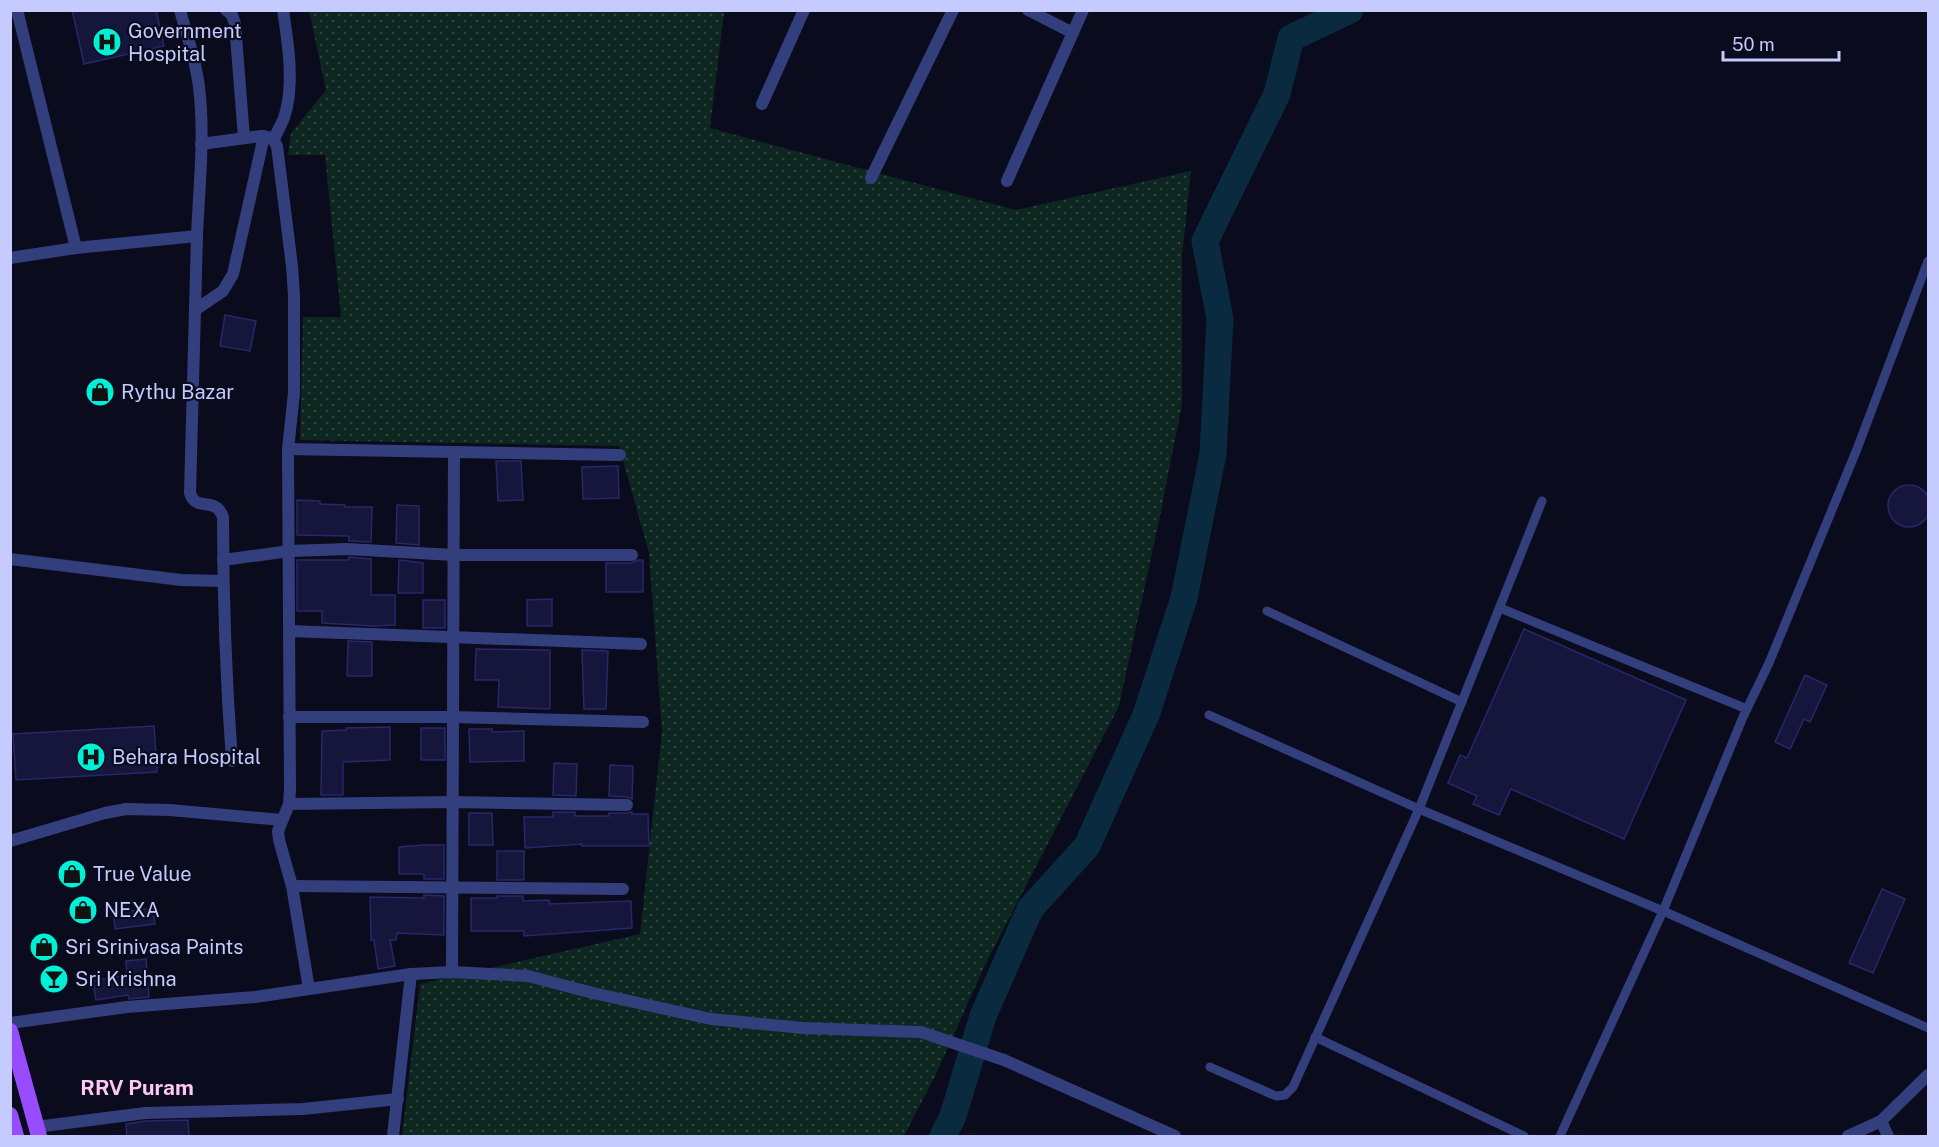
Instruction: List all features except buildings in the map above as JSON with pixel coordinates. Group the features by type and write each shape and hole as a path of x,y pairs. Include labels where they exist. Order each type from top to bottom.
{"main road":[{"path":"10,1031 37,1132"},
{"path":"10,1115 16,1137"}],"street":[{"path":"16,10 76,248"},
{"path":"180,10 194,57 199,87 201,144 190,493 192,500 197,503 214,505 220,509 223,517 223,581 232,761"},
{"path":"226,10 232,15 235,24 244,138"},
{"path":"195,310 223,291 233,274 269,137 284,118 289,78 289,48 283,10"},
{"path":"762,104 804,10"},
{"path":"871,178 953,10"},
{"path":"1028,10 1073,33"},
{"path":"1007,181 1083,10"},
{"path":"201,144 269,137"},
{"path":"269,137 277,146 293,281 294,393 288,449 289,804 282,820 279,840 292,886 309,989"},
{"path":"10,258 76,248 197,236"},
{"path":"288,449 620,455"},
{"path":"452,972 454,453"},
{"path":"223,560 290,551 365,549 454,555 632,555"},
{"path":"10,559 181,580 223,581"},
{"path":"290,631 641,644"},
{"path":"289,717 453,717 643,722"},
{"path":"289,804 453,802 627,805"},
{"path":"10,841 126,809 170,810 282,820"},
{"path":"292,886 624,889"},
{"path":"10,1023 127,1007 217,1001 411,974 452,972 528,976 592,993 711,1019 803,1028 921,1032 1004,1060 1109,1106 1151,1132 1175,1137"},
{"path":"393,1137 411,974"},
{"path":"1848,1137 1881,1121 1929,1075"},
{"path":"37,1132 145,1113 303,1109 398,1099"},
{"path":"1881,1121 1888,1137"}],"lane":[{"path":"1560,1137 1663,911 1747,709 1769,663 1857,449 1929,261"},
{"path":"1210,1067 1276,1096 1285,1095 1293,1087 1419,809 1542,501"},
{"path":"1500,608 1747,709"},
{"path":"1267,611 1462,702"},
{"path":"1209,715 1419,809 1663,911 1929,1028"},
{"path":"1315,1037 1524,1137"}],"green space":[{"path":"719,10 724,13 710,128 1016,210 1191,171 1182,257 1182,404 1119,706 985,965 937,1072 904,1136 402,1136 420,984 640,934 662,731 649,553 619,446 300,440 303,317 341,317 325,155 288,155 291,133 326,90 309,11"}],"waterway":[{"path":"943,1136 953,1116 983,1016 1030,909 1087,846 1146,715 1184,598 1213,454 1220,319 1205,241 1277,94 1291,38 1350,10"}],"place":[{"name":"Government Hospital","path":"107,42"},
{"name":"Rythu Bazar","path":"100,392"},
{"name":"Behara Hospital","path":"91,757"},
{"name":"True Value","path":"72,874"},
{"name":"NEXA","path":"83,910"},
{"name":"Sri Srinivasa Paints","path":"44,947"},
{"name":"Sri Krishna","path":"54,979"}],"district":[{"name":"RRV Puram","path":"137,1088"}]}
